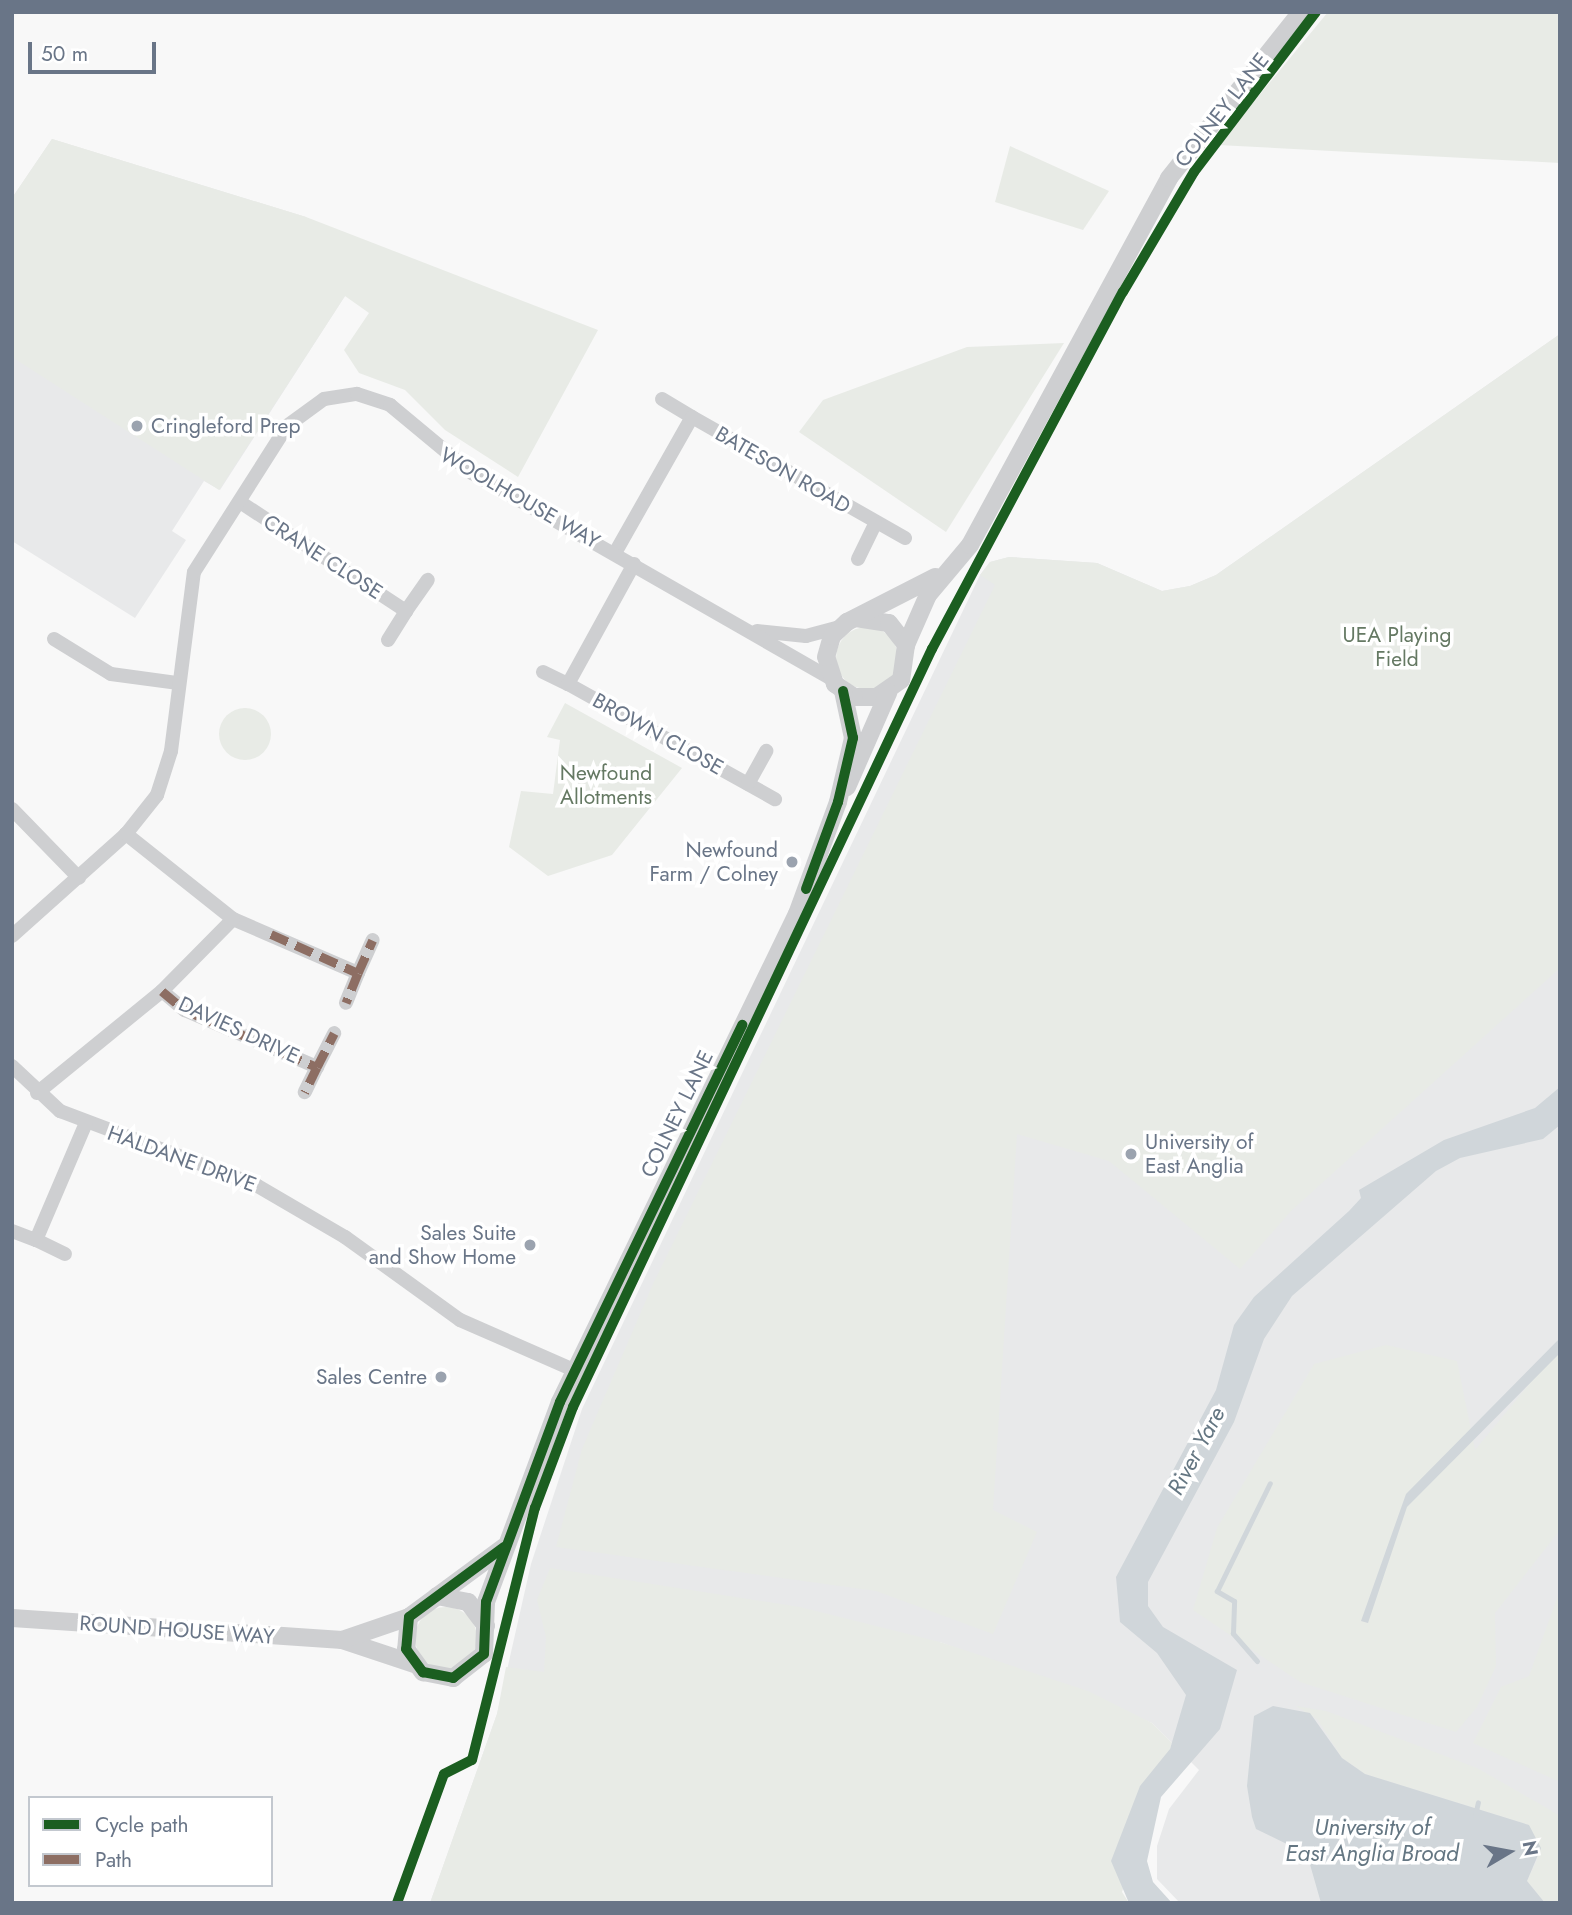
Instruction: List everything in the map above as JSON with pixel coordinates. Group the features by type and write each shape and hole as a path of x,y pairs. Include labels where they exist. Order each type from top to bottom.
{"street":[{"name":"COLNEY LANE","path":"838,802 862,762 888,693 905,672 906,645 923,601 970,545 1169,178 1301,12"},
{"name":"WOOLHOUSE WAY","path":"12,936 126,834 156,795 171,751 194,572 297,415 324,399 357,394 390,405 472,473 752,630 837,685"},
{"name":"BATESON ROAD","path":"662,399 875,524 905,538"},
{"name":"BATESON ROAD","path":"615,553 692,417"},
{"name":"CRANE CLOSE","path":"240,502 406,611"},
{"name":"BATESON ROAD","path":"858,559 875,524"},
{"name":"COLNEY LANE","path":"414,1664 437,1678 467,1673 484,1654 486,1601 504,1547 574,1370 797,914 838,802 854,729 826,657 840,627 929,581 970,545"},
{"name":"BROWN CLOSE","path":"568,684 634,564"},
{"name":"CRANE CLOSE","path":"388,640 428,580"},
{"path":"856,618 889,623 906,645"},
{"name":"WOOLHOUSE WAY","path":"752,630 806,636 840,627"},
{"path":"54,639 111,674 178,683"},
{"name":"BROWN CLOSE","path":"543,671 775,799"},
{"path":"837,685 865,699 888,693"},
{"name":"BROWN CLOSE","path":"748,784 766,751"},
{"path":"12,809 79,878"},
{"path":"126,834 233,919 358,973"},
{"name":"DAVIES DRIVE","path":"37,1093 162,991 233,919"},
{"path":"346,1003 373,940"},
{"name":"DAVIES DRIVE","path":"162,991 185,1010 317,1067"},
{"name":"DAVIES DRIVE","path":"305,1092 334,1033"},
{"name":"HALDANE DRIVE","path":"12,1066 37,1093 86,1123 256,1185 345,1237 460,1320 574,1370"},
{"path":"36,1240 86,1123"},
{"path":"12,1231 65,1254"},
{"path":"414,1664 404,1633 409,1617 504,1547"},
{"path":"437,1596 468,1602 486,1627"},
{"name":"ROUND HOUSE WAY","path":"342,1640 409,1617"},
{"name":"ROUND HOUSE WAY","path":"12,1618 342,1640 414,1664"}],"shaded area":[{"name":"Cringleford Prep","path":"52,139 306,217 345,296 220,490 204,481 172,531 186,540 135,618 12,541 12,198"},
{"name":"University of East Anglia","path":"1560,334 1560,1903 1180,1903 1157,1879 1157,1846 1169,1809 1199,1770 1152,1723 940,1642 430,1903 497,1714 531,1564 582,1409 980,575 990,562 1009,557 1097,563 1162,591 1190,586 1216,575"}],"green space":[{"path":"1328,12 1560,12 1560,163 1218,145"},
{"name":"Cringleford Prep","path":"52,139 306,217 598,330 518,477 445,430 405,390 359,373 344,350 369,313 345,296 219,490 12,357 12,198"},
{"path":"1010,146 1109,191 1083,230 995,202"},
{"name":"UEA Playing Field","path":"1560,334 1560,968 1291,1211 1240,1269 1109,1161 1017,1134 993,1510 1037,1532 993,1634 876,1591 556,1547 582,1449 653,1284 995,585 980,575 990,562 1009,557 1097,563 1162,591 1190,586 1216,575"},
{"path":"1064,343 946,532 799,432 823,400 967,347"},
{"path":"867,627 889,636 898,658 889,680 867,689 845,680 836,658 845,636"},
{"name":"Newfound Allotments","path":"565,703 682,768 612,855 548,876 509,847 521,791 553,794 560,740 547,737"},
{"path":"245,708 255,710 263,716 269,724 269,744 263,752 255,758 245,760 235,758 227,752 221,744 219,734 221,724 227,716 235,710"},
{"path":"1386,1345 1457,1361 1475,1450 1560,1347 1560,1530 1495,1613 1496,1666 1477,1707 1456,1732 1300,1682 1193,1610 1217,1528 1314,1364"},
{"path":"550,1568 800,1607 940,1642 1088,1691 1152,1723 1172,1743 1122,1892 1129,1903 430,1903 497,1714 506,1667 544,1672 546,1637 537,1600"},
{"path":"1560,1590 1560,1782 1473,1743 1501,1687 1529,1676"},
{"path":"446,1607 468,1616 477,1638 468,1660 446,1669 424,1660 415,1638 424,1616"},
{"path":"1296,1706 1326,1711 1477,1768 1560,1816 1560,1903 1545,1903 1527,1881 1537,1860 1529,1825 1365,1774 1342,1758 1318,1720"}],"water":[{"name":"River Yare","path":"1560,1087 1560,1125 1543,1139 1460,1158 1436,1171 1292,1296 1264,1339 1234,1422 1148,1582 1148,1606 1163,1627 1237,1670 1220,1729 1161,1797 1147,1861 1153,1882 1172,1903 1129,1903 1111,1861 1140,1786 1170,1749 1186,1695 1157,1653 1120,1622 1116,1577 1216,1390 1234,1325 1254,1297 1349,1211 1361,1198 1359,1190 1444,1140 1535,1108"},
{"path":"1560,1338 1560,1353 1407,1507 1368,1623 1361,1621 1406,1494"},
{"name":"University of East Anglia Broad","path":"1273,1706 1310,1713 1342,1758 1365,1774 1529,1825 1541,1848 1527,1881 1545,1903 1321,1903 1307,1854 1256,1829 1252,1817 1247,1786 1254,1716"}],"waterway":[{"path":"1257,1661 1233,1633 1234,1601 1217,1591 1270,1483"},
{"path":"1475,1815 1478,1802"}],"marked path":[{"path":"271,934 358,973 346,1003"},
{"path":"358,973 373,940"},
{"path":"162,991 185,1010 317,1067 305,1092"},
{"path":"317,1067 334,1033"}],"cycle path":[{"path":"397,1903 444,1774 472,1760 535,1508 573,1407 932,649 1123,292 1194,172 1316,12"},
{"path":"806,889 838,802 853,738 843,691"},
{"path":"504,1547 409,1617 406,1649 423,1672 453,1678 484,1654 486,1602 560,1402 742,1025"}],"place":[{"name":"Cringleford Prep","path":"137,426"},
{"name":"Newfound Farm / Colney","path":"792,862"},
{"name":"University of East Anglia","path":"1131,1154"},
{"name":"Sales Suite and Show Home","path":"530,1245"},
{"name":"Sales Centre","path":"441,1377"}]}
